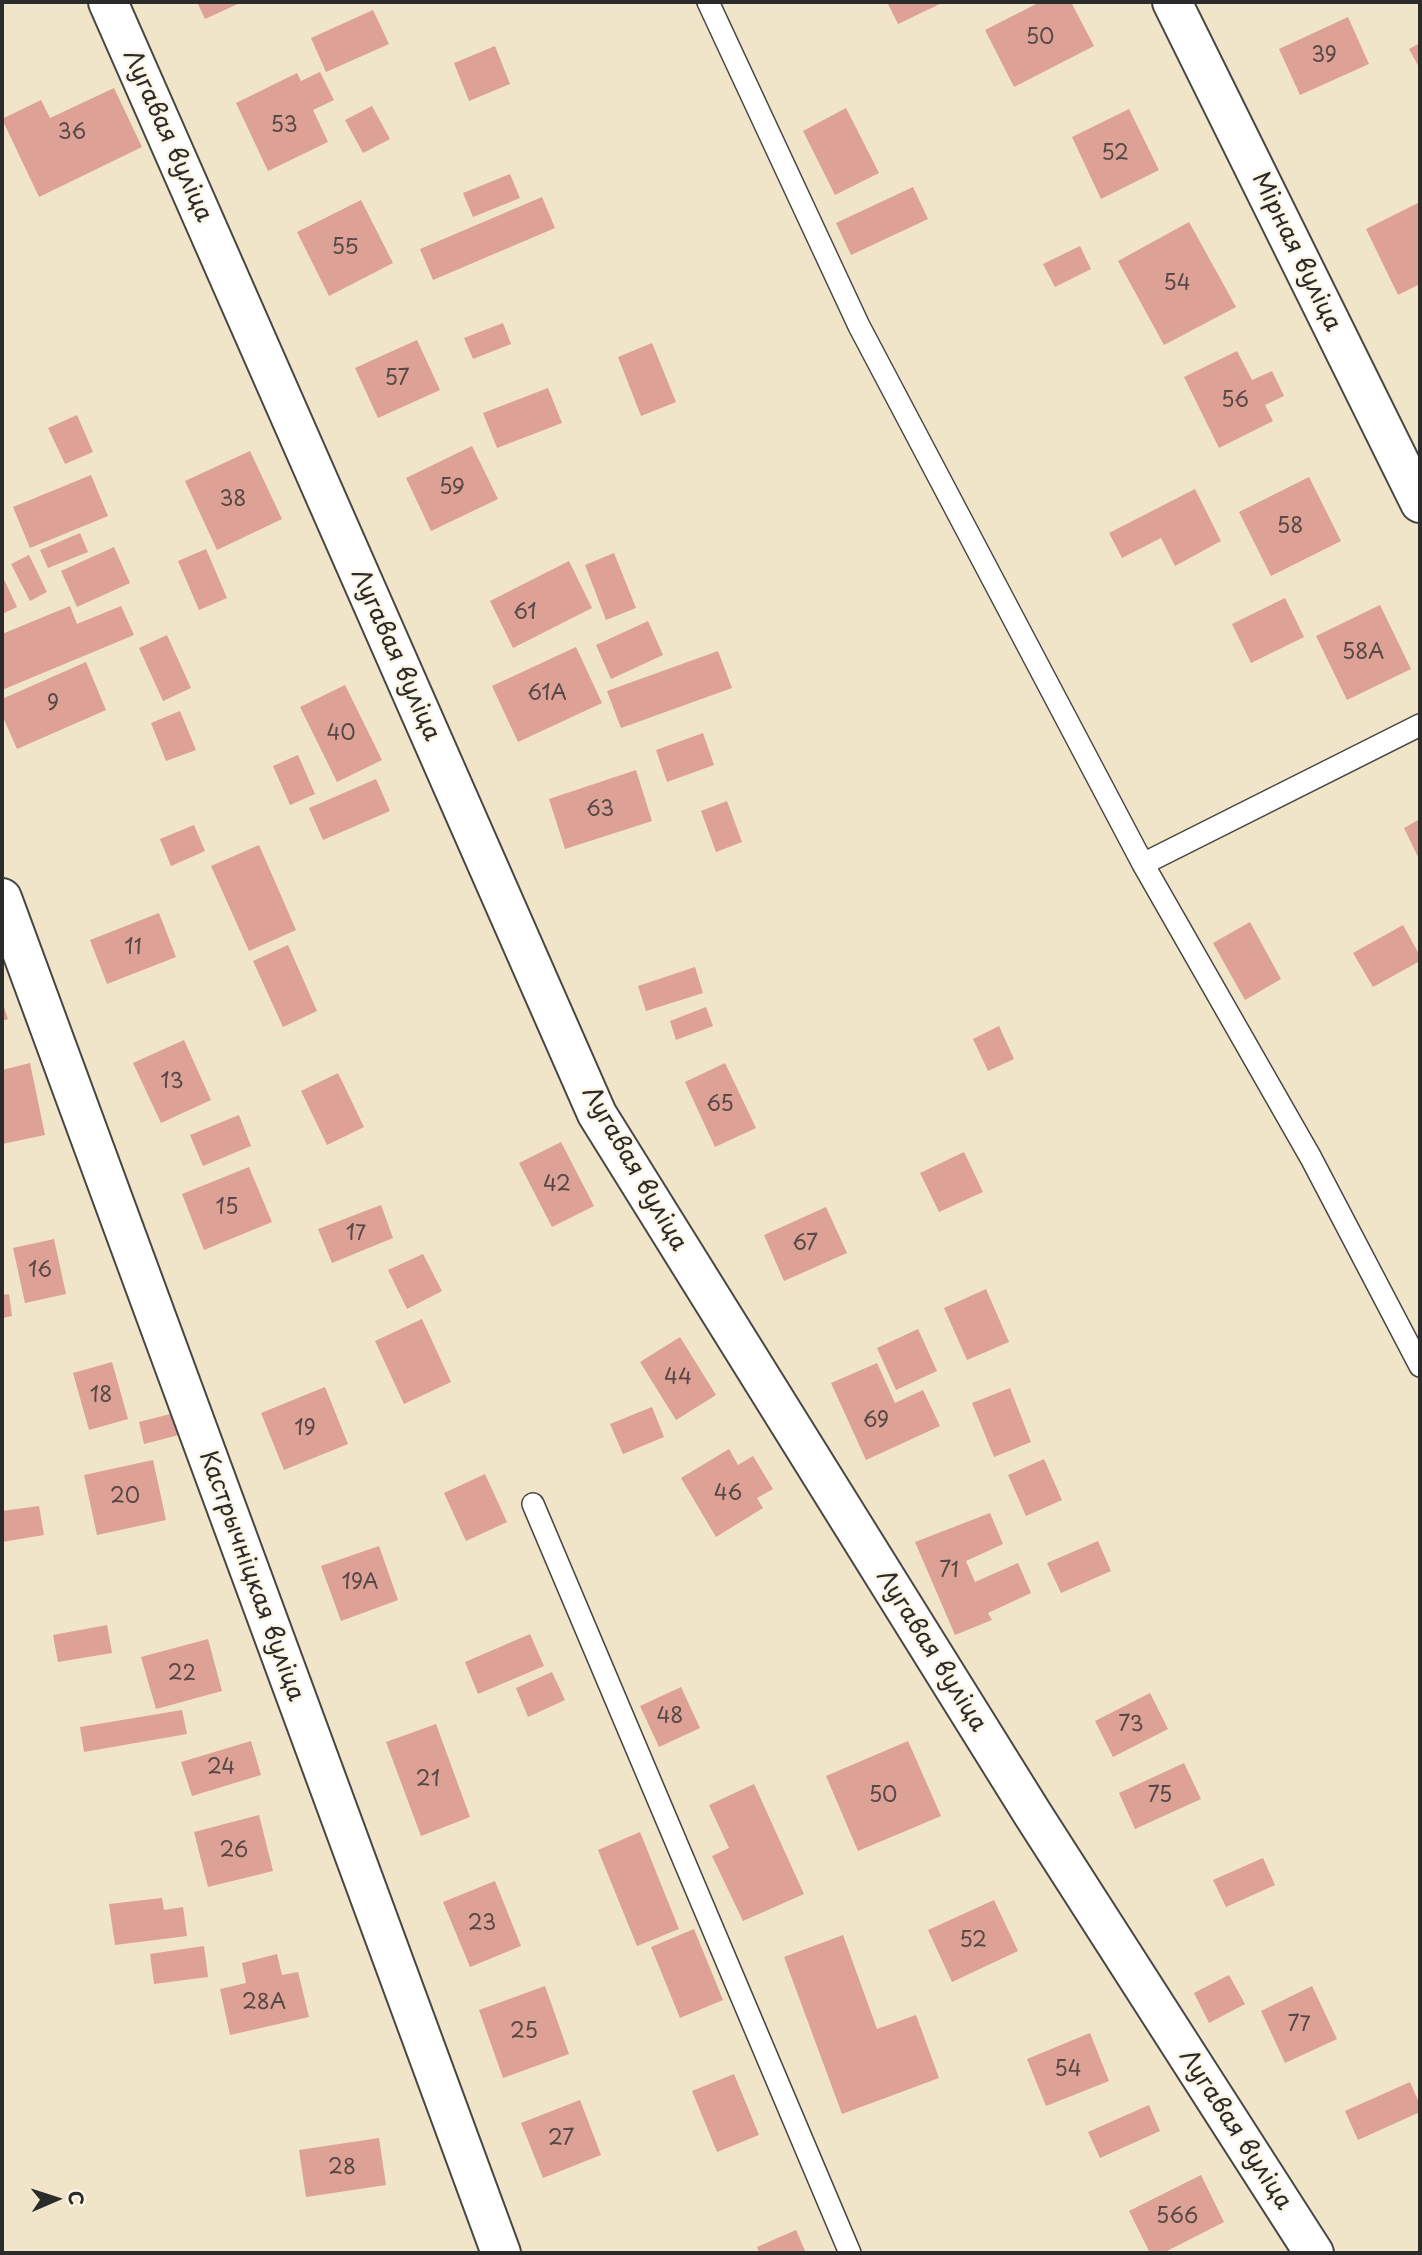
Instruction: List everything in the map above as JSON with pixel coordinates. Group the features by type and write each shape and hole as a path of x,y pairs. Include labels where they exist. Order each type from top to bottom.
{"street":[{"name":"Лугавая вуліца","path":"108,2 597,1114 1040,1825 1314,2253"},
{"name":"Мірная вуліца","path":"1172,2 1420,503"},
{"name":"Кастрычніцкая вуліца","path":"2,898 501,2253"}],"lane":[{"path":"708,2 859,326 1143,864 1311,1158 1420,1366"},
{"path":"1143,864 1420,725"},
{"path":"533,1504 850,2253"}],"building":[{"path":"197,2 242,2 205,19"},
{"path":"887,2 944,2 898,24"},
{"path":"1040,2 1071,2 1094,46 1014,87 985,30"},
{"path":"373,10 389,44 326,72 311,38"},
{"path":"1348,17 1369,64 1300,95 1279,49"},
{"path":"1420,43 1420,69 1409,49"},
{"path":"495,46 510,84 469,101 454,63"},
{"path":"320,72 334,100 313,110 328,142 268,171 236,103 297,73 301,81"},
{"path":"114,88 142,147 39,197 2,119 41,100 50,118"},
{"path":"372,106 390,139 363,153 345,120"},
{"path":"846,108 879,173 835,195 803,131"},
{"path":"1129,109 1159,170 1101,199 1072,137"},
{"path":"510,174 520,198 473,217 463,193"},
{"path":"913,187 928,219 851,255 836,223"},
{"path":"542,197 555,228 433,280 420,249"},
{"path":"361,200 393,263 329,296 297,232"},
{"path":"1420,202 1420,284 1398,295 1366,229"},
{"path":"1189,222 1236,307 1164,345 1118,261"},
{"path":"1080,246 1091,269 1055,287 1043,264"},
{"path":"503,323 511,344 473,359 464,338"},
{"path":"417,340 440,390 378,418 355,368"},
{"path":"652,343 676,402 641,416 618,357"},
{"path":"1237,351 1252,380 1272,371 1284,396 1265,405 1273,421 1219,448 1184,377"},
{"path":"548,388 562,423 497,448 483,413"},
{"path":"77,415 93,452 65,464 48,428"},
{"path":"472,446 498,499 431,531 406,478"},
{"path":"250,451 282,519 217,550 185,481"},
{"path":"91,475 108,516 30,548 13,507"},
{"path":"1309,477 1341,541 1271,576 1239,512"},
{"path":"1195,489 1221,541 1175,566 1161,538 1122,558 1109,533"},
{"path":"80,533 88,552 48,568 40,550"},
{"path":"114,547 130,583 77,607 61,571"},
{"path":"206,549 227,598 199,610 178,561"},
{"path":"614,553 636,608 606,620 585,565"},
{"path":"29,555 47,592 30,601 11,564"},
{"path":"569,561 592,608 513,648 490,601"},
{"path":"2,575 17,607 2,614"},
{"path":"1285,598 1304,637 1251,663 1232,624"},
{"path":"1380,605 1411,669 1347,700 1316,636"},
{"path":"70,606 77,624 121,606 134,635 2,690 2,634"},
{"path":"648,621 663,655 611,679 596,645"},
{"path":"167,635 191,688 163,701 139,648"},
{"path":"576,647 602,703 518,742 492,686"},
{"path":"718,651 732,688 621,728 607,691"},
{"path":"86,662 106,710 17,749 2,715 2,699"},
{"path":"345,685 382,760 337,782 300,707"},
{"path":"180,711 196,750 166,761 151,723"},
{"path":"703,733 714,765 667,782 656,750"},
{"path":"298,755 315,794 290,805 273,766"},
{"path":"636,770 652,821 565,849 549,799"},
{"path":"376,779 390,811 323,840 309,808"},
{"path":"727,801 742,842 716,852 701,811"},
{"path":"1420,819 1420,861 1404,828"},
{"path":"194,825 205,851 171,866 160,839"},
{"path":"259,845 296,930 249,951 211,866"},
{"path":"159,913 176,957 107,984 90,940"},
{"path":"1250,922 1281,979 1245,1000 1213,943"},
{"path":"1403,925 1420,956 1420,961 1373,987 1353,953"},
{"path":"288,945 317,1011 283,1027 253,961"},
{"path":"695,967 703,993 646,1011 638,986"},
{"path":"2,1001 8,1019 2,1021"},
{"path":"706,1007 713,1026 676,1040 670,1021"},
{"path":"999,1026 1014,1059 988,1071 973,1039"},
{"path":"184,1040 211,1100 161,1123 133,1063"},
{"path":"30,1063 45,1135 2,1144 2,1070"},
{"path":"725,1063 756,1128 715,1147 685,1082"},
{"path":"338,1073 364,1127 327,1145 301,1091"},
{"path":"239,1115 251,1146 203,1166 190,1135"},
{"path":"561,1142 594,1206 552,1227 519,1163"},
{"path":"964,1152 983,1192 939,1212 920,1173"},
{"path":"249,1167 272,1222 204,1250 182,1194"},
{"path":"381,1205 393,1238 332,1263 318,1229"},
{"path":"826,1207 847,1253 784,1281 764,1235"},
{"path":"54,1239 66,1294 25,1303 13,1248"},
{"path":"423,1254 442,1291 407,1309 388,1270"},
{"path":"986,1289 1009,1342 967,1360 944,1308"},
{"path":"9,1294 12,1316 2,1318 2,1295"},
{"path":"422,1319 451,1382 404,1404 375,1341"},
{"path":"918,1329 937,1371 896,1390 877,1348"},
{"path":"680,1337 716,1395 676,1420 640,1362"},
{"path":"112,1362 128,1419 89,1430 73,1373"},
{"path":"877,1363 895,1403 923,1390 940,1426 866,1460 831,1383"},
{"path":"325,1387 348,1444 284,1470 261,1413"},
{"path":"1010,1388 1031,1442 994,1457 972,1403"},
{"path":"652,1407 664,1437 623,1454 610,1424"},
{"path":"174,1413 179,1435 144,1444 139,1422"},
{"path":"729,1449 738,1465 753,1456 773,1489 757,1498 763,1508 716,1537 681,1478"},
{"path":"1044,1459 1062,1500 1026,1516 1008,1475"},
{"path":"153,1460 166,1520 97,1535 84,1475"},
{"path":"485,1474 507,1522 466,1541 444,1493"},
{"path":"39,1506 44,1535 2,1542 2,1511"},
{"path":"990,1513 1003,1544 966,1561 975,1582 1018,1563 1031,1593 988,1613 992,1620 955,1635 915,1542"},
{"path":"1098,1541 1111,1571 1061,1593 1047,1563"},
{"path":"379,1546 398,1600 341,1621 321,1566"},
{"path":"107,1625 112,1653 58,1662 53,1635"},
{"path":"530,1634 544,1666 478,1694 465,1662"},
{"path":"208,1639 222,1691 156,1709 141,1657"},
{"path":"552,1672 565,1700 528,1717 516,1688"},
{"path":"681,1687 700,1728 659,1747 640,1706"},
{"path":"1150,1693 1168,1729 1113,1757 1095,1721"},
{"path":"182,1710 187,1734 84,1752 80,1727"},
{"path":"436,1724 470,1817 421,1836 386,1742"},
{"path":"251,1741 261,1775 192,1796 181,1762"},
{"path":"908,1741 941,1816 858,1851 826,1776"},
{"path":"1184,1763 1201,1799 1135,1829 1119,1793"},
{"path":"754,1784 804,1894 743,1921 712,1856 729,1848 709,1805"},
{"path":"259,1815 273,1871 208,1887 194,1832"},
{"path":"640,1832 679,1929 637,1946 598,1850"},
{"path":"1263,1858 1275,1885 1226,1907 1213,1880"},
{"path":"495,1881 521,1946 470,1967 443,1902"},
{"path":"162,1898 164,1910 183,1907 187,1936 115,1945 109,1904"},
{"path":"994,1900 1018,1951 952,1982 928,1930"},
{"path":"694,1929 723,2000 680,2018 651,1947"},
{"path":"843,1935 877,2029 916,2015 939,2078 842,2114 784,1957"},
{"path":"204,1946 208,1977 154,1984 150,1954"},
{"path":"277,1954 282,1975 298,1972 309,2017 230,2035 220,1989 246,1983 242,1963"},
{"path":"1229,1975 1245,2004 1209,2023 1194,1993"},
{"path":"545,1986 569,2054 503,2078 479,2010"},
{"path":"1312,1986 1337,2039 1285,2063 1261,2011"},
{"path":"1090,2033 1109,2081 1046,2106 1027,2059"},
{"path":"734,2074 759,2135 717,2152 692,2091"},
{"path":"1410,2082 1420,2105 1420,2112 1358,2140 1345,2111"},
{"path":"580,2100 601,2155 543,2178 521,2123"},
{"path":"1149,2105 1160,2131 1100,2158 1088,2132"},
{"path":"379,2138 386,2185 306,2197 299,2150"},
{"path":"1201,2175 1224,2222 1163,2253 1150,2253 1129,2211"},
{"path":"796,2230 806,2253 759,2253 757,2247"}]}
